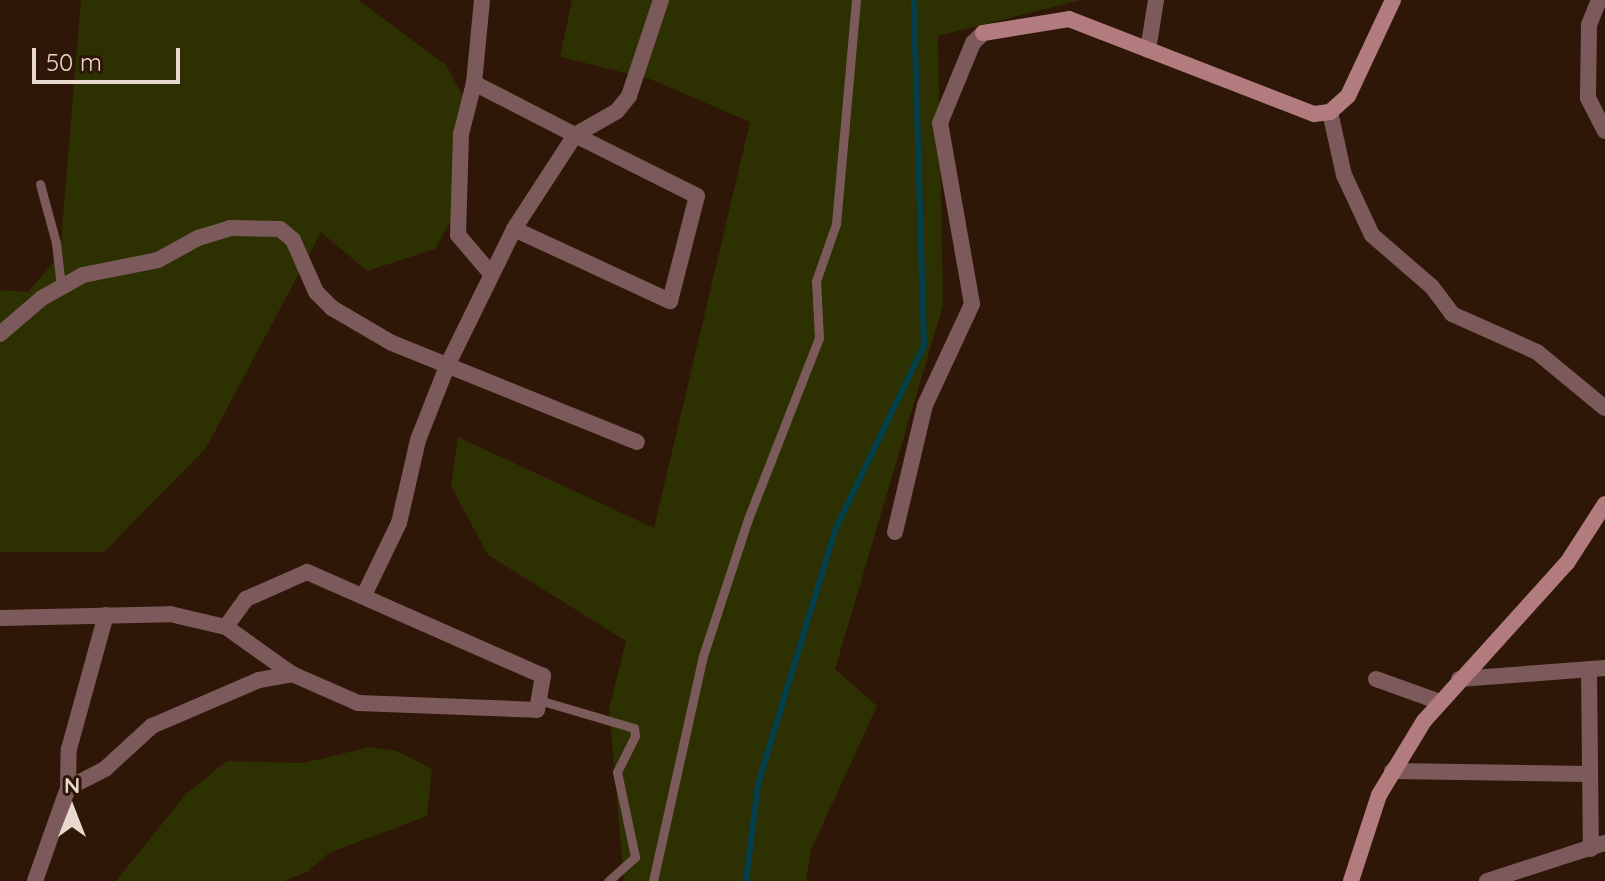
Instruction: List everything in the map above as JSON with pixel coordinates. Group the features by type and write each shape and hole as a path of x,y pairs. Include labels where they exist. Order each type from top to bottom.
{"street":[{"path":"482,0 474,83 461,134 458,235 492,275"},
{"path":"365,593 399,523 418,440 448,364 514,229 575,135 617,111 629,96 661,0"},
{"path":"1148,50 1156,0"},
{"path":"895,532 925,405 972,304 940,123 973,43 983,33 1069,19 1314,114 1330,112 1348,96 1393,0"},
{"path":"1599,0 1589,25 1588,98 1605,131"},
{"path":"474,83 697,196 670,301 514,229"},
{"path":"1330,112 1344,175 1372,235 1432,287 1452,314 1537,352 1605,408"},
{"path":"0,334 61,287 83,275 158,260 198,238 230,228 280,229 293,240 316,292 332,308 392,343 637,442"},
{"path":"1351,881 1379,795 1392,771 1459,679 1567,563 1605,504"},
{"path":"0,618 170,614 226,627 292,674 358,703 537,710 543,676 365,593 307,572 246,599 226,627"},
{"path":"35,881 68,788 69,749 106,615"},
{"path":"1459,679 1597,669 1590,774 1598,846 1487,881"},
{"path":"68,788 105,769 152,726 259,680 292,674"},
{"path":"1376,679 1440,702"},
{"path":"1392,771 1590,774"}],"lane":[{"path":"653,881 703,656 748,519 819,338 816,281 836,224 856,0"},
{"path":"40,184 56,243 61,287"},
{"path":"539,700 634,728 617,772 635,857 608,881"}],"green space":[{"path":"81,0 358,0 446,65 470,109 462,201 435,249 367,271 321,232 206,448 104,552 0,552 0,290 28,292 60,255"},
{"path":"572,0 1081,0 938,36 943,305 835,669 877,706 811,850 806,881 624,881 609,709 626,641 488,555 451,486 458,437 654,528 750,122 650,79 560,57"},
{"path":"370,747 397,751 432,769 427,816 329,853 307,872 284,881 116,881 186,794 227,761 303,763"}],"waterway":[{"path":"746,881 758,784 836,528 924,345 914,0"}]}
